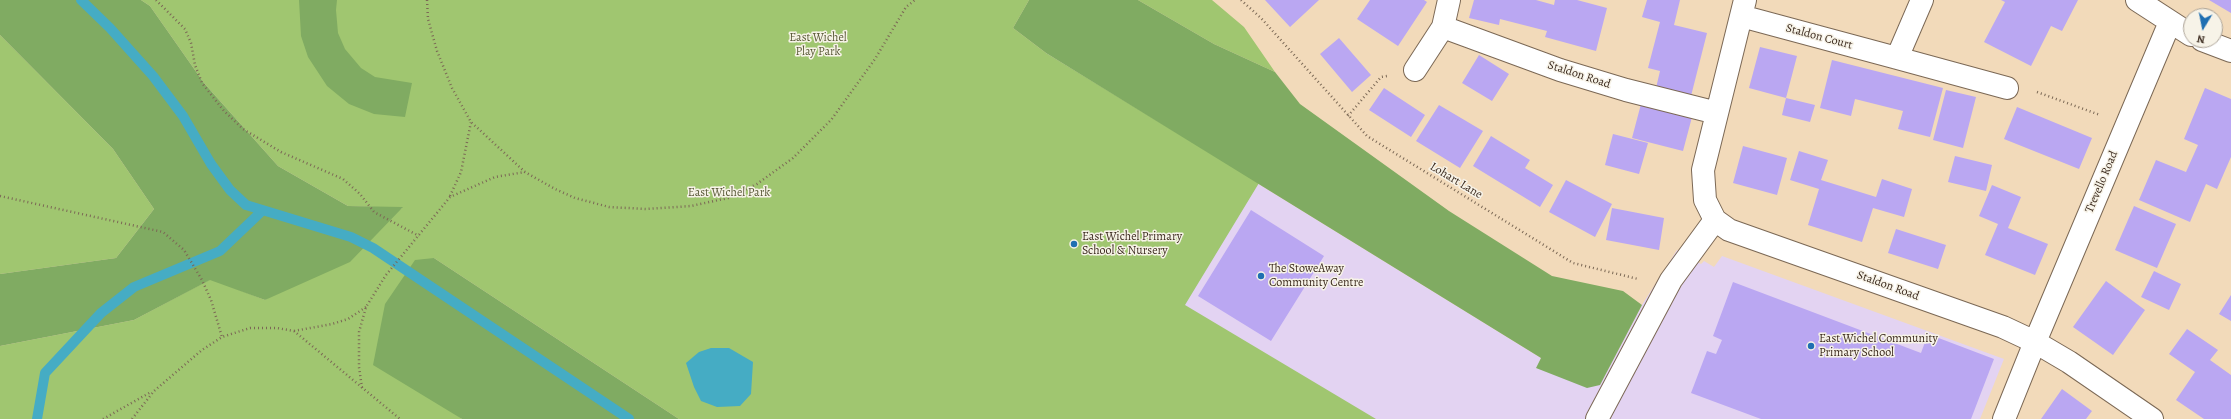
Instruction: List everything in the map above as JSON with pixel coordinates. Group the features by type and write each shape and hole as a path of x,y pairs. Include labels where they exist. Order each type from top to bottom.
{"street":[{"path":"1415,70 1443,27 1449,0"},
{"path":"1897,58 1922,0"},
{"path":"2138,0 2183,31"},
{"path":"1597,419 1671,280 1715,220 1705,200 1703,170 1743,8"},
{"name":"Staldon Court","path":"1743,8 1897,58 2007,88"},
{"name":"Trevello Road","path":"2004,419 2170,22"},
{"name":"Staldon Road","path":"1443,27 1560,70 1626,90 1717,113"},
{"name":"Staldon Road","path":"1715,220 1729,230 2003,327 2035,342 2069,362 2152,419"}],"path":[{"path":"156,0 185,29 191,42 195,65 202,82 224,111 242,129 281,152 344,179 360,194 374,212 419,236"},
{"path":"427,0 428,19 437,51 452,88 471,122 526,172 575,198 609,206 646,209 691,206 728,198 757,184 793,158 831,120 875,59 906,7 915,0"},
{"name":"Lohart Lane","path":"1241,0 1261,18 1367,136 1573,263 1635,279 1640,278"},
{"path":"1348,116 1381,77 1415,70"},
{"path":"2007,88 2012,84 2126,125"},
{"path":"362,390 359,367 359,332 366,307 386,275 413,244 450,197 461,172 471,122"},
{"path":"450,197 495,176 526,172"},
{"path":"0,196 163,232 184,250 202,280 222,337"},
{"path":"132,419 154,391 202,350 222,337 250,328 277,328 294,331 332,324 348,320 366,307"},
{"path":"294,331 324,354 362,390 400,419"},
{"path":"103,419 154,391"}],"shaded area":[{"path":"1046,53 1541,358 1537,368 1600,385 1642,305 1677,250 1701,264 1704,261 1714,267 1722,256 2004,359 1980,419 819,419"}],"green space":[{"path":"0,0 141,0 150,6 204,83 278,166 348,206 403,207 350,262 265,300 210,280 134,320 0,346 0,274 116,258 154,209 113,149 0,35"},
{"path":"141,0 1029,0 1013,28 1046,53 1259,183 1185,305 1376,419 679,419 434,258 452,411 462,419 0,419 0,346 134,320 211,279 265,300 402,208 348,206 278,166 204,83 150,6"},
{"path":"299,0 337,0 336,10 338,33 345,49 361,68 375,77 412,83 405,117 374,114 349,104 327,86 308,57 301,36"},
{"path":"1029,0 1138,0 1214,44 1275,72 1300,104 1449,211 1552,276 1623,291 1642,305 1600,385 1587,388 1536,368 1541,358 1046,53 1013,28"},
{"path":"1138,0 1212,0 1244,27 1275,72 1214,44"},
{"path":"0,35 113,149 154,209 116,258 0,274"},
{"path":"434,258 679,419 462,419 373,365 385,304 415,260"}],"water":[{"path":"711,348 729,348 753,362 751,394 740,406 717,407 701,401 694,387 686,363 699,352"}],"building":[{"path":"1265,0 1319,0 1290,27"},
{"path":"1370,0 1424,0 1427,2 1398,46 1357,19"},
{"path":"1474,0 1536,0 1554,5 1555,0 1577,0 1607,8 1596,51 1545,37 1547,31 1500,19 1499,25 1469,18"},
{"path":"1647,0 1680,0 1674,25 1707,33 1691,96 1656,88 1660,71 1648,68 1660,22 1642,17"},
{"path":"2001,0 2078,0 2062,31 2051,26 2031,66 1984,42 2005,2"},
{"path":"2209,0 2231,0 2231,13"},
{"path":"1339,38 1371,75 1352,92 1320,54"},
{"path":"1760,47 1797,56 1786,98 1749,88"},
{"path":"1479,55 1509,74 1492,101 1462,83"},
{"path":"1832,60 1943,88 1930,137 1898,129 1903,111 1855,99 1851,116 1820,108"},
{"path":"1384,88 1425,115 1411,137 1369,110"},
{"path":"2205,88 2231,99 2231,157 2217,189 2206,184 2190,222 2139,200 2156,160 2186,172 2198,145 2184,139"},
{"path":"1946,90 1976,97 1963,148 1933,140"},
{"path":"1786,98 1815,105 1810,122 1782,115"},
{"path":"1641,104 1692,117 1683,151 1632,138"},
{"path":"1439,105 1483,131 1460,168 1416,141"},
{"path":"2017,107 2092,138 2079,169 2004,139"},
{"path":"1613,134 1648,143 1639,174 1605,165"},
{"path":"1491,136 1530,160 1525,168 1553,185 1540,207 1473,166"},
{"path":"1743,146 1787,158 1777,195 1733,183"},
{"path":"1799,151 1828,160 1821,180 1876,197 1882,179 1912,189 1904,217 1873,208 1862,242 1808,225 1819,189 1790,180"},
{"path":"1955,156 1992,165 1986,191 1948,182"},
{"path":"1566,180 1612,204 1595,237 1549,212"},
{"path":"1992,185 2021,197 2008,228 2048,244 2035,275 1985,255 1998,224 1979,216"},
{"path":"2134,206 2176,224 2157,268 2115,250"},
{"path":"1612,208 1664,218 1659,250 1606,240"},
{"name":"The StoweAway Community Centre","path":"1251,210 1324,256 1271,341 1198,296"},
{"path":"1896,229 1946,245 1938,269 1888,253"},
{"path":"2154,271 2181,284 2169,310 2141,297"},
{"path":"2106,281 2145,310 2113,355 2073,327"},
{"name":"East Wichel Community Primary School","path":"1733,282 1921,353 1928,334 1994,359 1971,419 1761,419 1691,393 1707,351 1716,354 1722,340 1713,336"},
{"path":"2231,295 2231,321 2219,314"},
{"path":"2187,329 2218,350 2210,360 2231,375 2231,419 2204,419 2176,400 2195,372 2169,354"},
{"path":"2062,389 2092,411 2086,419 2041,419"}],"waterway":[{"path":"81,0 110,28 153,76 183,116 211,164 230,190 246,205 351,237 373,248 629,419"},
{"path":"37,419 45,373 101,313 134,287 220,251 262,211"}],"place":[{"name":"East Wichel Primary School & Nursery","path":"1074,244"},
{"name":"The StoweAway Community Centre","path":"1261,276"},
{"name":"East Wichel Community Primary School","path":"1811,346"}],"park label":[{"name":"East Wichel Play Park","path":"818,45"},
{"name":"East Wichel Park","path":"729,193"}]}
